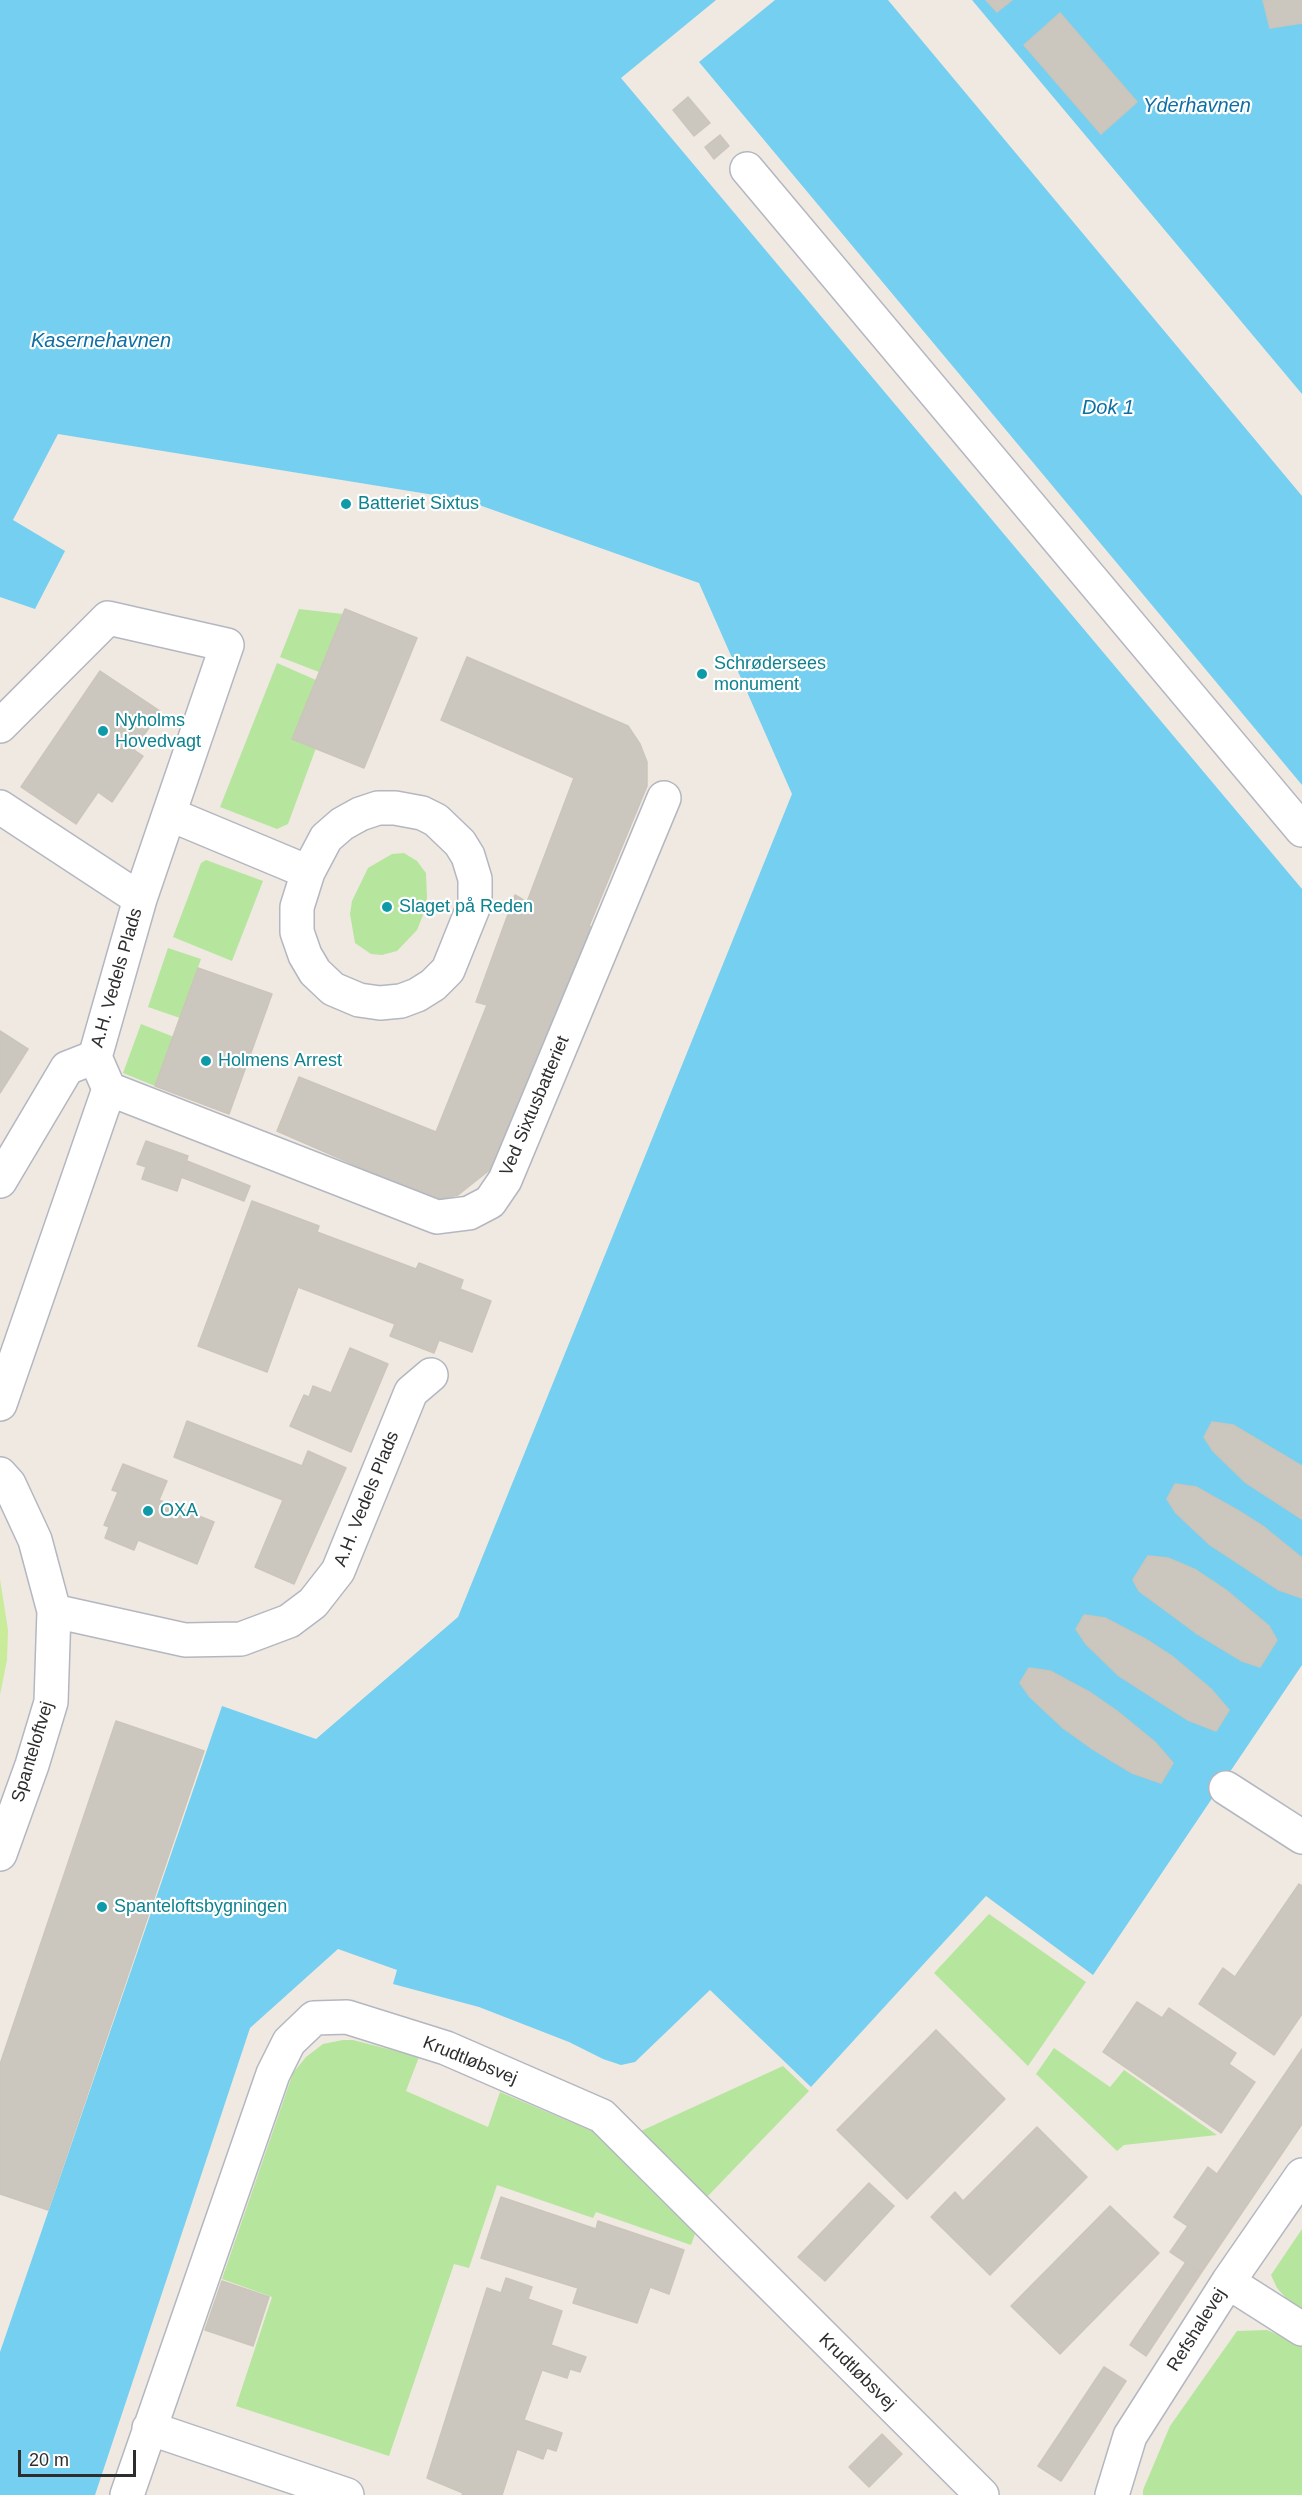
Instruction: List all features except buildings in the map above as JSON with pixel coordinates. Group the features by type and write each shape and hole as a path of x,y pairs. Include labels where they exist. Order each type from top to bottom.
{"street":[{"path":"747,169 1302,830"},
{"name":"A.H. Vedels Plads","path":"0,726 108,618 227,645 140,899 95,1057 109,1089"},
{"name":"Ved Sixtusbatteriet","path":"109,1089 437,1217 469,1213 490,1202 505,1180 664,798"},
{"name":"A.H. Vedels Plads","path":"0,807 140,899"},
{"path":"378,808 395,808 422,813 436,820 460,843 468,856 475,879 475,903 448,970 433,985 401,1001 380,1003 359,1000 333,989 315,972 304,955 297,932 297,908 308,872 326,838 342,824 360,814 378,808"},
{"path":"169,814 308,872"},
{"name":"A.H. Vedels Plads","path":"0,1181 67,1068 95,1057"},
{"path":"0,1404 109,1089"},
{"name":"A.H. Vedels Plads","path":"54,1611 185,1640 241,1639 289,1621 313,1603 338,1571 411,1392 431,1375"},
{"path":"0,1474 9,1484 35,1540 54,1611"},
{"name":"Spanteloftvej","path":"0,1854 32,1765 51,1702 54,1611"},
{"path":"1226,1788 1302,1837"},
{"name":"Krudtløbsvej","path":"127,2495 273,2074 289,2042 314,2018 347,2017 446,2048 602,2116 982,2495"},
{"name":"Refshalevej","path":"1112,2495 1130,2436 1228,2282 1302,2175"},
{"path":"1228,2282 1302,2329"},
{"path":"149,2428 347,2495"}],"green space":[{"path":"299,609 343,614 319,672 280,657"},
{"path":"277,663 316,680 316,748 288,824 277,829 220,807"},
{"path":"404,853 417,861 426,873 427,898 423,915 417,930 397,951 382,955 371,954 355,943 350,914 352,901 368,868 392,854"},
{"path":"206,860 263,881 232,961 173,937 201,863"},
{"path":"168,948 201,959 180,1018 148,1007"},
{"path":"141,1024 174,1037 155,1086 123,1073"},
{"path":"0,1579 8,1630 7,1660 0,1695"},
{"path":"989,1914 1086,1982 1028,2066 934,1973"},
{"path":"353,2040 419,2057 406,2091 488,2127 500,2092 592,2131 695,2234 691,2245 596,2212 593,2218 497,2185 469,2268 454,2264 389,2456 236,2406 272,2297 222,2279 293,2073 306,2057 323,2044"},
{"path":"1054,2048 1110,2087 1124,2070 1217,2135 1124,2145 1117,2151 1036,2074"},
{"path":"783,2066 809,2091 706,2198 641,2131"},
{"path":"1302,2229 1302,2312 1296,2309 1277,2288 1271,2275"},
{"path":"1267,2330 1302,2345 1302,2495 1143,2495 1143,2490 1170,2426 1237,2331"}],"water":[{"name":"Kasernehavnen","path":"0,0 716,0 621,78 1302,889 1302,1665 1093,1975 986,1896 811,2087 710,1990 635,2062 621,2065 479,2007 393,1984 397,1970 338,1949 250,2028 95,2495 0,2495 0,2352 222,1706 316,1739 458,1617 792,794 699,583 465,500 58,434 13,520 65,551 35,609 0,597"},
{"name":"Dok 1","path":"775,0 888,0 1302,496 1302,785 699,62"},
{"name":"Yderhavnen","path":"972,0 1302,0 1302,394"}],"place":[{"name":"Batteriet Sixtus","path":"346,504"},
{"name":"Schrødersees monument","path":"702,674"},
{"name":"Nyholms Hovedvagt","path":"103,731"},
{"name":"Slaget på Reden","path":"387,907"},
{"name":"Holmens Arrest","path":"206,1061"},
{"name":"OXA","path":"148,1511"},
{"name":"Spanteloftsbygningen","path":"102,1907"}]}
